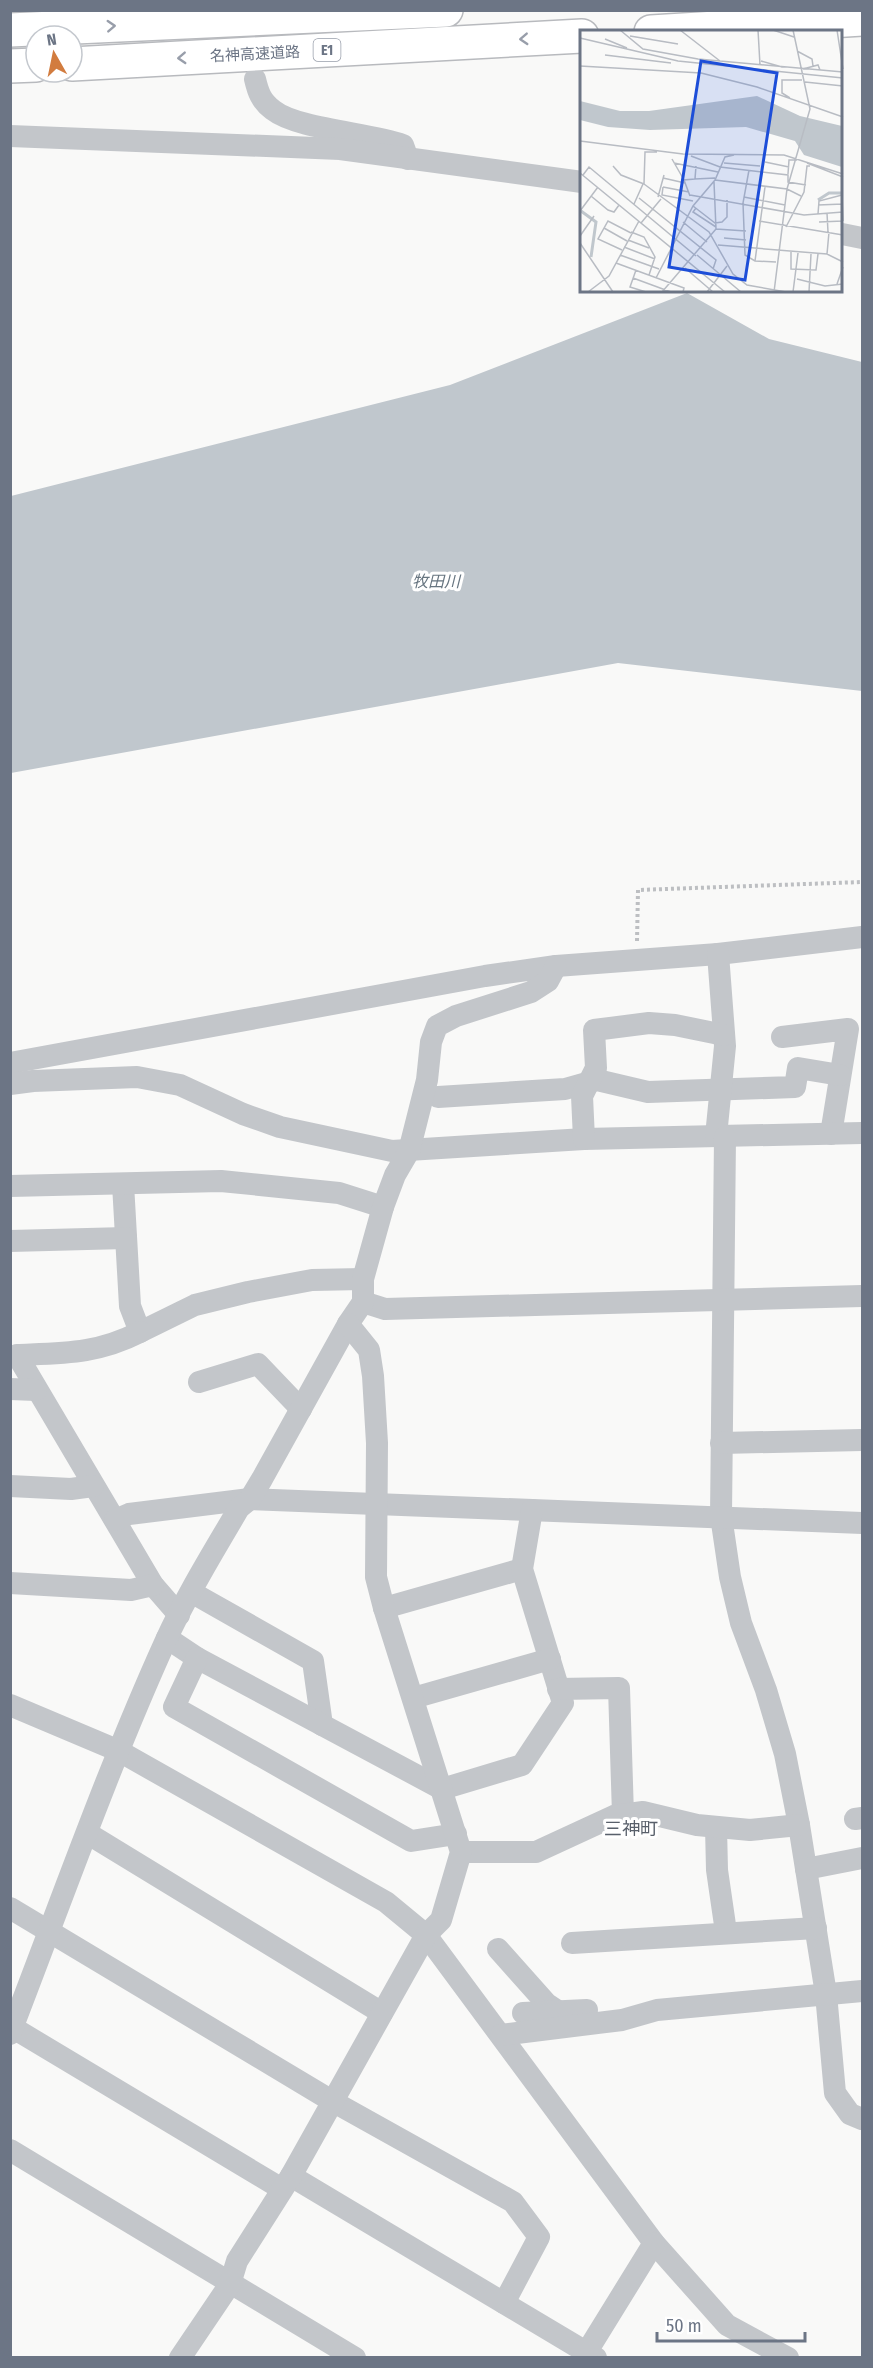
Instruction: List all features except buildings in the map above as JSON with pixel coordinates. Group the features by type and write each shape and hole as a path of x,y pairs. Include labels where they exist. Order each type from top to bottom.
{"highway":[{"path":"10,30 446,10"},
{"path":"683,30 862,19"},
{"name":"名神高速道路","path":"84,63 580,36"}],"street":[{"path":"255,79 258,94 266,105 286,118 392,141 403,145 408,159"},
{"path":"10,136 340,149 580,182"},
{"path":"843,234 862,238"},
{"path":"10,1063 485,976 556,966 718,954 862,936"},
{"path":"718,954 725,1046 720,1091 721,1516 730,1577 741,1623 766,1690 785,1754 799,1825 826,1994 835,2093 850,2114 862,2119"},
{"path":"556,966 548,981 531,992 456,1016 437,1026 431,1042 427,1080 409,1151 394,1175 363,1279 363,1302 348,1324 250,1499 239,1508 167,1638 119,1751 11,2029 504,2303 588,2356 654,2243"},
{"path":"584,1139 582,1096 596,1068 594,1030 649,1023 675,1025 724,1035"},
{"path":"783,1037 855,1028 840,1075 831,1134"},
{"path":"438,1097 565,1089 597,1080 648,1092 795,1087 798,1068 840,1075"},
{"path":"10,1084 137,1077 180,1084 243,1114 280,1127 392,1151 584,1139 862,1132"},
{"path":"10,1186 221,1181 339,1193 383,1207"},
{"path":"123,1184 130,1306 140,1332"},
{"path":"10,1241 126,1238"},
{"path":"179,1615 153,1585 14,1350 90,1351 119,1343 195,1305 312,1280 363,1279"},
{"path":"363,1302 385,1309 722,1298 862,1296"},
{"path":"189,2354 230,2284 237,2261 287,2183 426,1935 441,1920 458,1843 376,1577 377,1443 374,1376 369,1350 348,1324"},
{"path":"199,1382 258,1364 301,1410"},
{"path":"10,1389 36,1390"},
{"path":"721,1443 862,1440"},
{"path":"10,1486 71,1489 93,1485"},
{"path":"115,1520 129,1514 250,1499 721,1516 862,1524"},
{"path":"167,1638 197,1658 442,1789 522,1765 563,1703 522,1569 532,1510"},
{"path":"384,1608 522,1569"},
{"path":"10,1583 130,1590 153,1585"},
{"path":"191,1592 313,1660 322,1725"},
{"path":"197,1658 174,1707 411,1841 458,1843 536,1852 614,1816 643,1812 697,1825 750,1830 799,1825"},
{"path":"413,1698 550,1659"},
{"path":"558,1689 619,1688 623,1815"},
{"path":"10,1705 119,1751 386,1902 426,1935 654,2243 727,2325 788,2358"},
{"path":"716,1827 717,1870 726,1932"},
{"path":"87,1833 382,2013"},
{"path":"806,1869 862,1858"},
{"path":"10,1908 332,2101 513,2202 539,2237 504,2303"},
{"path":"572,1943 816,1928"},
{"path":"498,1949 547,2004 559,2012"},
{"path":"501,2035 622,2020 657,2010 862,1991"},
{"path":"523,2013 625,2008 637,2015"},
{"path":"10,2150 355,2358"}],"path":[{"path":"634,960 638,890 862,882"}],"water":[{"name":"牧田川","path":"687,293 769,339 862,362 862,691 618,663 11,773 11,496 450,385"}],"district":[{"name":"三神町","path":"631,1829"}]}
